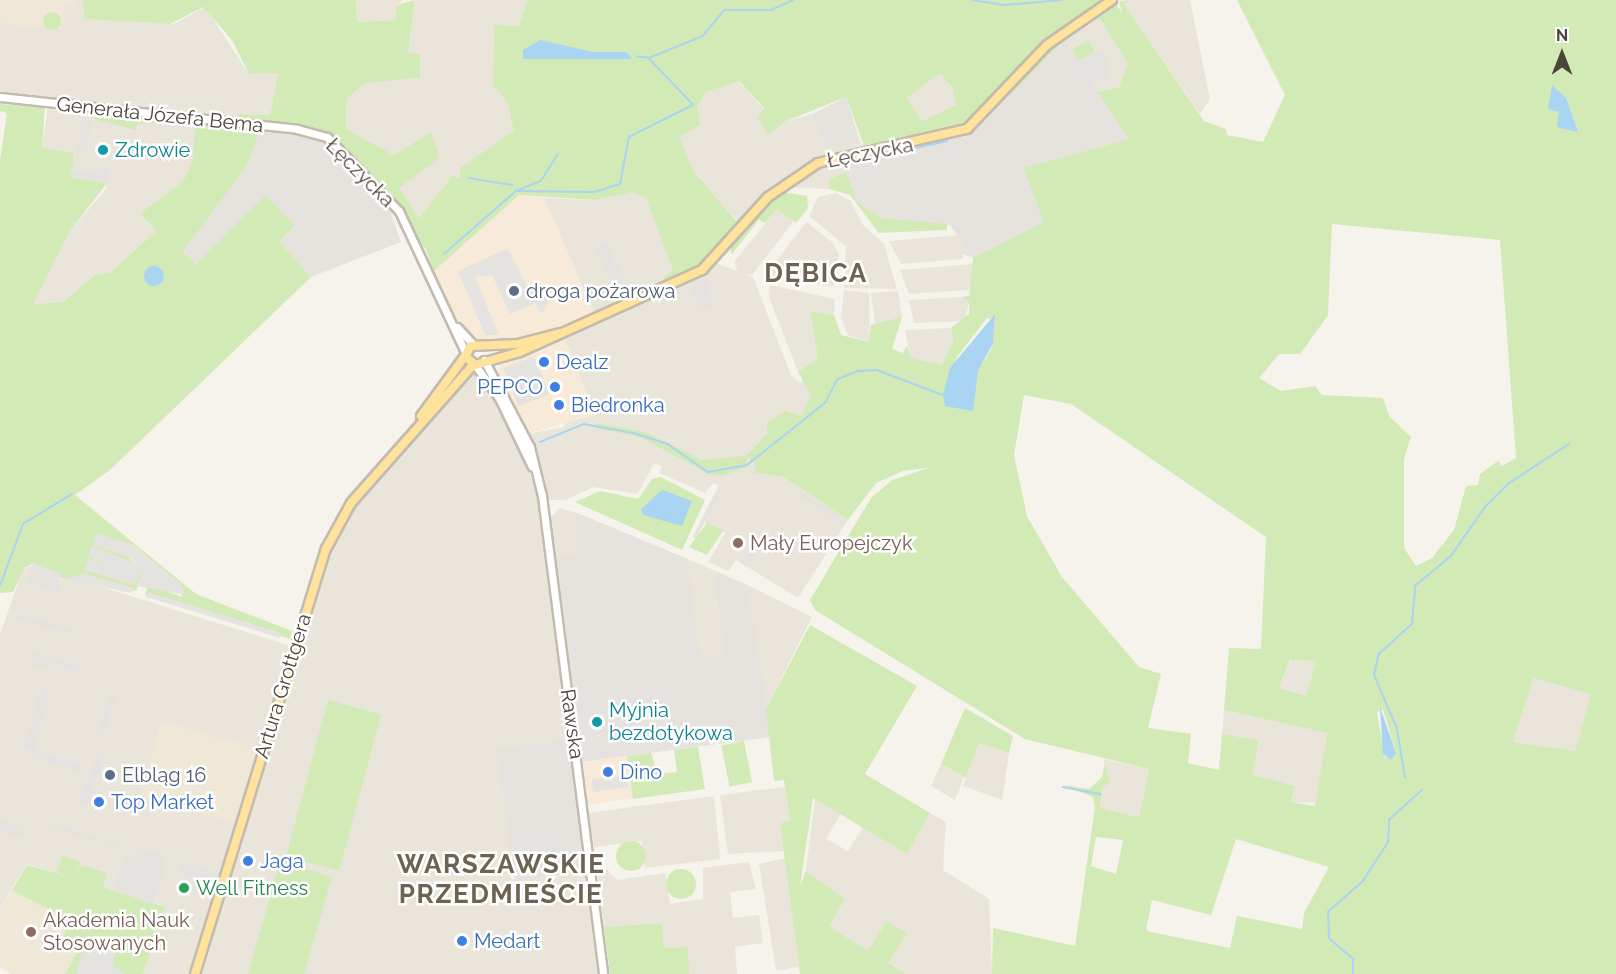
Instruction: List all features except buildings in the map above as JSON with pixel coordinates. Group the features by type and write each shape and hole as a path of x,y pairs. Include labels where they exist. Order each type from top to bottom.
{"main road":[{"name":"Łęczycka","path":"474,365 484,360 519,352 708,267 762,202 807,169 967,129 1047,45 1112,0"},
{"name":"Łęczycka","path":"476,346 518,344 560,333"},
{"name":"Artura Grottgera","path":"195,974 326,549 347,508 418,422 465,354 476,346"},
{"path":"476,346 484,360"},
{"path":"465,354 474,365"},
{"name":"Artura Grottgera","path":"418,422 474,365"}],"street":[{"name":"Generała Józefa Bema","path":"0,97 320,134"},
{"name":"Łęczycka","path":"320,134 394,204 465,354"},
{"name":"Łęczycka","path":"445,310 476,346"},
{"name":"Rawska","path":"484,360 528,442 536,474 603,974"},
{"name":"Rawska","path":"474,365 499,398 536,474"}],"shaded area":[{"path":"0,0 83,0 84,19 173,24 205,7 249,74 278,72 270,115 237,114 236,122 0,94"},
{"path":"0,0 74,0 74,5 65,5 62,30 0,23"},
{"path":"356,0 403,0 397,5 397,20 357,22"},
{"path":"415,0 527,0 519,26 494,26 493,85 508,104 515,131 461,168 460,178 451,177 419,218 398,188 440,158 430,133 394,155 346,129 346,99 364,83 420,78 408,54"},
{"path":"1130,0 1190,0 1210,99 1200,114 1124,4"},
{"path":"1099,17 1129,64 1119,87 1097,92 1063,40"},
{"path":"1064,41 1129,139 1025,168 1043,222 973,258 950,225 881,218 857,202 841,159 966,133"},
{"path":"1096,53 1106,57 1110,67 1106,77 1096,81 1086,77 1082,67 1086,57"},
{"path":"940,72 952,87 956,105 922,121 907,98"},
{"path":"738,81 764,109 786,121 812,114 827,147 864,144 866,151 804,168 760,201 741,226 693,170 678,136 699,125 697,108 706,92"},
{"path":"846,97 861,144 826,147 812,114"},
{"path":"48,105 195,122 193,159 183,182 140,213 156,231 111,272 95,275 63,302 32,304 70,231 106,189 106,183 70,177 74,153 42,148"},
{"path":"81,119 91,120 87,153 78,152"},
{"path":"261,128 313,134 333,144 386,199 401,242 311,277 279,241 295,225 210,253 195,264 183,250 247,166"},
{"path":"954,146 964,150 961,155 927,163 924,153"},
{"path":"841,159 846,172 829,179 829,189 790,187 808,171"},
{"path":"96,167 109,169 107,183 70,177 72,169 92,174"},
{"path":"632,192 646,197 673,270 666,284 595,315 544,198 596,200"},
{"path":"836,193 850,200 863,225 884,244 897,289 844,288 846,246 809,216 818,197"},
{"path":"519,195 544,198 595,315 527,341 477,343 451,317 433,272"},
{"path":"777,209 794,221 752,275 738,273 734,262"},
{"path":"806,222 832,242 839,255 833,287 766,275"},
{"path":"958,235 973,258 963,254 963,259 901,264 889,241"},
{"path":"607,242 614,257 610,264 616,262 626,282 614,288 595,246"},
{"name":"droga pożarowa","path":"508,248 532,297 528,288 539,283 549,304 541,314 535,303 510,314 492,275 475,277 499,335 485,335 458,271"},
{"path":"716,263 753,277 791,375 800,383 805,378 811,394 802,417 768,433 755,473 783,477 848,520 798,598 736,560 729,571 708,562 725,533 704,522 720,486 713,483 705,493 659,473 662,467 654,463 638,494 593,487 566,500 550,500 526,434 564,427 564,336"},
{"path":"974,264 969,290 909,294 900,270"},
{"path":"707,278 709,291 702,296 710,293 714,304 701,309 690,288"},
{"path":"770,285 835,299 834,315 810,311 818,358 798,372 769,297"},
{"path":"844,290 869,293 870,342 848,335 841,318"},
{"path":"898,291 902,317 875,325 871,293"},
{"path":"961,297 969,302 965,321 914,323 909,300"},
{"path":"951,328 953,341 942,365 911,358 905,330"},
{"path":"564,336 595,415 526,434 498,373 501,365"},
{"path":"534,356 549,394 519,406 503,368"},
{"path":"471,370 478,372 496,396 537,492 571,739 511,749 511,879 589,871 601,974 199,974 333,541 351,510"},
{"path":"719,485 723,487 696,538 693,537"},
{"path":"799,490 841,516 838,520 796,494"},
{"path":"559,508 575,512 576,556 553,558 550,519"},
{"path":"575,512 688,559 699,657 723,654 713,570 747,585 772,737 581,762 553,558 576,556"},
{"path":"96,533 131,544 182,585 186,595 136,586 143,570 133,585 84,570 88,559 132,572 88,557 92,546 137,564 128,556 93,545"},
{"path":"757,540 764,544 752,567 746,567 740,562"},
{"path":"688,559 713,570 723,654 698,657"},
{"path":"33,563 61,574 58,593 27,583 28,577 54,585 29,574"},
{"path":"31,566 59,580 73,578 291,646 192,974 143,974 164,906 27,864 0,908 0,634 23,569"},
{"path":"85,574 134,588 132,593 63,579"},
{"path":"747,585 812,617 766,709 753,626"},
{"path":"147,592 281,633 279,638 146,597"},
{"path":"17,613 72,630 71,634 15,619"},
{"path":"34,652 81,666 80,673 48,662 46,669 31,665"},
{"path":"1291,660 1316,661 1306,696 1279,688"},
{"path":"1533,677 1591,694 1575,751 1513,742"},
{"path":"41,687 48,687 50,696 34,750 83,766 81,773 32,757 33,751 22,746 37,718 32,715"},
{"path":"110,693 116,694 104,735 97,734"},
{"path":"1224,710 1327,733 1325,745 1359,753 1327,803 1291,802 1295,786 1251,775 1259,740 1222,734"},
{"path":"161,721 256,748 235,823 140,796"},
{"path":"571,739 590,871 515,881 497,749"},
{"path":"979,743 1009,753 1002,800 963,786"},
{"path":"100,750 105,753 89,804 76,806"},
{"path":"627,756 633,799 586,805 580,763"},
{"path":"1103,759 1149,769 1139,817 1100,808 1102,786 1110,783"},
{"path":"941,764 964,777 955,800 931,786"},
{"path":"623,769 629,787 593,792 592,779 623,775"},
{"path":"785,787 790,821 780,823 784,851 728,854 720,795"},
{"path":"714,796 720,859 645,868 642,841 594,847 588,813"},
{"path":"815,799 841,814 826,839 848,851 863,827 907,854 930,813 946,822 943,870 989,899 992,974 906,974 888,963 906,933 868,951 828,926 845,899 806,871"},
{"path":"0,818 24,826 25,839 0,831"},
{"path":"53,821 112,844 123,843 122,849 51,827"},
{"path":"553,831 556,851 514,857 511,838"},
{"path":"136,847 165,856 161,867 132,858"},
{"path":"125,856 165,870 153,904 113,890"},
{"path":"595,856 617,880 665,873 670,904 703,899 703,868 749,862 756,889 730,892 733,918 759,915 763,943 735,947 737,974 689,974 664,949 662,923 604,927"},
{"path":"785,858 799,967 776,970 759,864"},
{"path":"180,860 218,872 216,879 206,876 203,882 180,875"},
{"name":"Akademia Nauk Stosowanych","path":"12,890 69,920 78,949 65,974 11,974 0,967 0,909"},
{"path":"85,942 115,951 113,965 125,974 76,974"}],"green space":[{"path":"83,0 356,0 357,22 396,20 396,5 415,0 408,53 420,54 420,78 365,83 346,99 346,129 394,155 431,132 440,158 399,188 419,218 452,176 460,178 460,168 514,131 508,104 493,85 494,25 519,26 527,0 1108,0 1057,34 969,126 866,151 846,97 786,121 768,135 758,118 764,108 739,81 706,92 697,108 700,125 679,137 693,170 737,222 710,254 714,258 666,284 663,277 673,270 646,198 632,192 596,200 519,195 433,272 426,249 415,240 396,203 337,140 312,128 236,122 237,114 270,115 278,73 249,74 232,40 203,7 170,24 84,19","holes":["940,73 952,87 956,105 922,121 907,98"]},
{"path":"1130,0 1124,4 1204,121 1226,129 1227,135 1263,142 1285,95 1237,0 1616,0 1616,974 992,974 993,928 1075,946 1095,807 1093,797 1064,785 1089,789 1102,777 1105,763 1110,783 1102,787 1100,808 1139,817 1149,769 1025,739 815,610 810,600 871,498 892,480 931,467 903,471 876,483 848,520 783,477 755,473 755,462 747,457 746,467 722,476 709,474 640,437 596,428 596,423 645,432 702,460 746,456 768,433 766,424 785,411 802,416 811,394 798,372 818,358 810,311 834,315 841,335 869,342 871,325 902,317 892,349 903,353 907,346 911,358 942,365 953,341 951,328 969,314 969,302 961,297 969,296 973,258 1043,222 1024,168 1129,139 1097,92 1119,87 1128,64 1099,17 1064,40 1014,91 1008,91 1047,48 1114,1 1122,13 1119,1","holes":["1332,224 1500,240 1516,458 1502,466 1498,461 1480,474 1478,485 1466,486 1454,530 1432,558 1416,566 1404,548 1404,459 1411,437 1389,416 1383,398 1322,395 1315,386 1281,391 1259,378 1279,354 1300,354 1328,315","995,318 991,349 978,371 972,405 943,395 957,357 986,319","1024,395 1071,404 1266,537 1261,649 1229,648 1224,710 1327,733 1315,806 1291,802 1295,786 1252,775 1259,740 1222,734 1219,770 1188,763 1191,734 1148,728 1161,674 1139,667 1062,577 1027,516 1014,455","1290,660 1316,661 1306,696 1279,688","1533,678 1591,694 1575,751 1513,742","1383,709 1396,753 1385,758 1377,712","1096,837 1123,840 1116,874 1091,866","1236,839 1329,867 1304,913 1302,929 1237,916 1230,948 1146,931 1152,900 1211,915"]},
{"path":"52,12 58,15 61,21 58,27 52,30 46,27 43,21 46,15"},
{"path":"1088,40 1095,51 1079,61 1072,50"},
{"path":"0,104 45,106 42,148 74,153 71,177 107,183 70,231 33,304 63,302 95,275 111,272 156,231 140,213 183,182 193,159 195,122 261,128 247,166 183,251 196,264 266,195 295,225 279,241 311,277 110,470 75,495 196,594 292,631 290,639 145,595 148,584 182,597 182,586 132,544 93,545 128,556 136,565 92,546 89,557 132,572 88,559 133,585 138,571 144,570 136,591 85,574 63,579 34,563 24,568 13,592 0,593 0,160 7,113 0,111"},
{"path":"95,112 173,122 137,124 136,130 94,119"},
{"path":"846,172 857,202 881,218 947,224 947,230 879,233 850,195 829,189 829,179"},
{"path":"781,192 807,196 808,208 796,223 777,209 765,223 759,220 732,254 730,249 760,209"},
{"path":"661,477 705,500 682,550 575,502 600,491 638,499 652,479"},
{"path":"707,523 723,531 707,555 689,547"},
{"path":"810,625 917,686 865,774 930,813 907,854 813,798 800,886 806,871 845,899 829,926 868,951 887,921 907,933 888,963 906,974 800,974 780,823 790,821 784,780 774,781 766,709"},
{"path":"328,700 381,714 339,871 286,856"},
{"path":"965,708 1013,736 1009,753 979,743 966,778 941,764"},
{"path":"744,741 752,782 729,787 721,745"},
{"path":"698,747 705,789 633,799 627,756 651,753 658,774 677,772 674,750"},
{"path":"631,841 642,845 646,856 642,867 631,871 620,867 616,856 620,845"},
{"path":"62,856 81,862 75,879 81,865 107,873 103,887 165,907 143,974 65,974 78,950 63,941 69,920 12,890 27,865 71,877 57,872"},
{"path":"280,861 332,877 304,974 248,974"},
{"path":"681,869 687,870 695,878 695,890 687,898 681,899 675,898 667,890 666,884 667,878 675,870"},
{"path":"662,923 664,948 688,947 689,974 610,974 604,927"}],"water":[{"path":"540,40 593,52 626,52 633,59 523,59 523,50"},
{"path":"1552,85 1566,98 1578,132 1557,127 1559,112 1548,109"},
{"path":"154,266 161,269 164,276 161,283 154,286 147,283 144,276 147,269"},
{"path":"995,314 993,343 978,371 973,411 945,406 943,395 950,368"},
{"path":"662,490 692,501 682,526 643,515 641,509"},
{"path":"1380,707 1396,753 1391,760 1383,754"}],"waterway":[{"path":"649,58 703,36 724,10 771,10 793,0"},
{"path":"973,0 1004,5 1061,0"},
{"path":"1015,87 1050,49"},
{"path":"444,254 516,191 595,192 620,184 629,137 693,105 648,58 637,57"},
{"path":"970,132 1009,93"},
{"path":"903,151 947,141"},
{"path":"516,191 541,181 557,155"},
{"path":"469,178 512,185"},
{"path":"540,442 584,424 634,433 668,444 708,472 747,465 825,403 838,379 858,371 877,370 943,395"},
{"path":"1405,778 1397,729 1374,675 1379,654 1412,624 1415,586 1451,556 1485,507 1508,484 1569,444"},
{"path":"0,586 23,524 72,494"},
{"path":"1063,787 1100,794"},
{"path":"1353,974 1353,959 1329,939 1328,912 1363,881 1388,842 1389,820 1422,790"}],"place":[{"name":"Zdrowie","path":"103,150"},
{"name":"droga pożarowa","path":"514,291"},
{"name":"Dealz","path":"544,362"},
{"name":"PEPCO","path":"555,387"},
{"name":"Biedronka","path":"559,405"},
{"name":"Mały Europejczyk","path":"738,543"},
{"name":"Myjnia bezdotykowa","path":"597,722"},
{"name":"Dino","path":"608,772"},
{"name":"Elbląg 16","path":"110,775"},
{"name":"Top Market","path":"99,802"},
{"name":"Jaga","path":"248,861"},
{"name":"Well Fitness","path":"184,888"},
{"name":"Akademia Nauk Stosowanych","path":"31,932"},
{"name":"Medart","path":"462,941"}],"district":[{"name":"DĘBICA","path":"816,274"},
{"name":"WARSZAWSKIE PRZEDMIEŚCIE","path":"501,880"}]}
